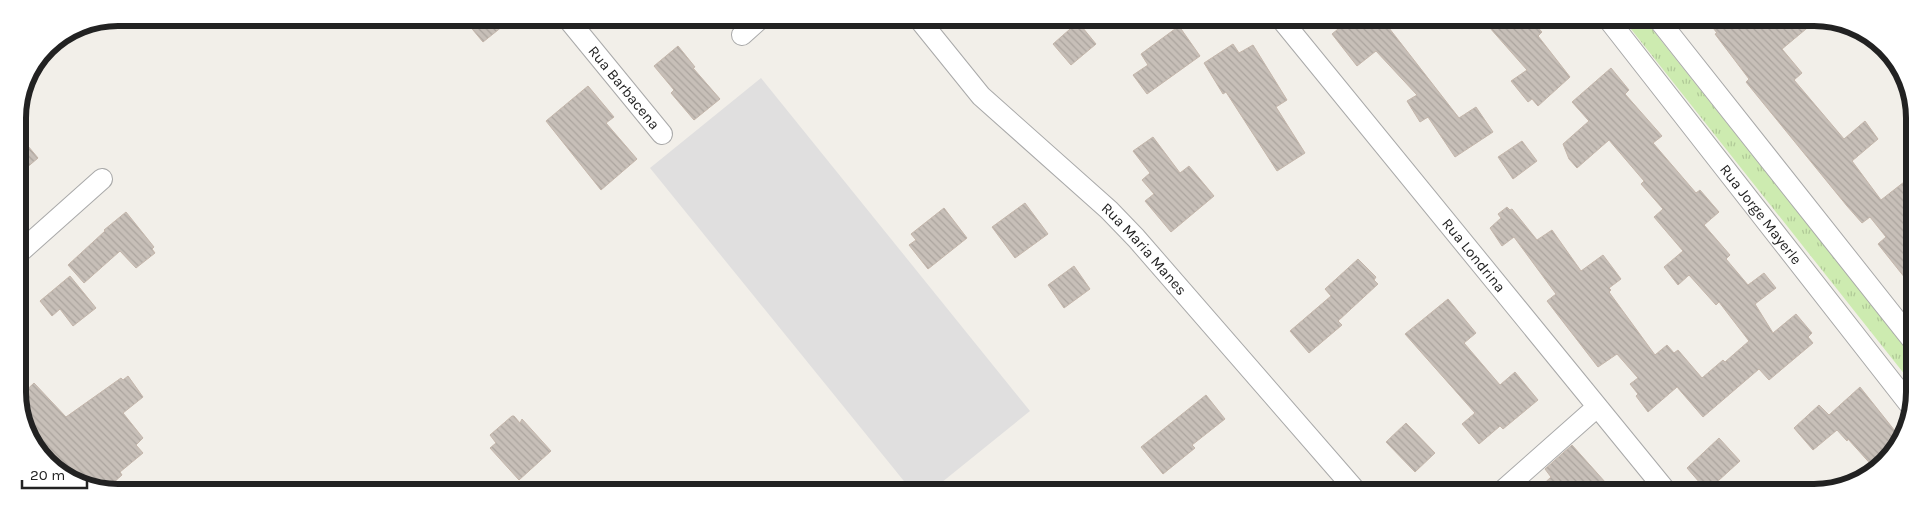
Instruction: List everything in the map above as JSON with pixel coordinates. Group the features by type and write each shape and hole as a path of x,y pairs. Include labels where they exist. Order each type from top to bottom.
{"street":[{"name":"Rua Barbacena","path":"574,26 662,134"},
{"path":"742,35 753,26"},
{"name":"Rua Maria Manes","path":"924,26 981,96 1108,210 1136,238 1350,484"},
{"name":"Rua Londrina","path":"1287,26 1661,484"},
{"name":"Rua Jorge Mayerle","path":"1613,26 1906,401"},
{"path":"1664,26 1906,333"},
{"path":"26,246 102,180"},
{"path":"1509,484 1598,407"}],"shaded area":[{"path":"761,78 1030,411 940,484 906,484 650,168"}],"green space":[{"path":"1629,26 1650,26 1906,348 1906,376"}],"building":[{"path":"470,26 503,26 483,42"},
{"path":"1073,26 1081,26 1096,44 1071,65 1053,44"},
{"path":"1179,26 1200,56 1147,94 1133,75 1148,65 1141,54"},
{"path":"1342,26 1387,26 1459,118 1476,107 1493,132 1455,157 1428,117 1420,122 1407,101 1417,95 1376,51 1357,66 1332,34"},
{"path":"1488,26 1536,26 1542,32 1538,36 1570,77 1538,106 1532,99 1528,102 1511,81 1527,70"},
{"path":"1712,26 1810,26 1782,49 1802,73 1794,80 1844,139 1865,121 1878,139 1852,161 1881,200 1906,180 1906,279 1878,244 1886,237 1870,217 1862,223 1847,206 1746,82 1749,79 1715,34 1717,33"},
{"path":"1233,44 1239,53 1253,45 1287,100 1276,107 1305,153 1277,171 1226,92 1223,94 1204,63"},
{"path":"678,46 695,67 693,68 720,99 694,120 671,93 674,90 654,66"},
{"path":"1611,68 1629,90 1625,94 1662,136 1653,143 1696,193 1700,190 1719,212 1704,225 1730,255 1726,259 1748,285 1764,273 1776,288 1755,304 1773,333 1796,314 1812,333 1808,337 1813,343 1769,380 1759,369 1703,417 1677,387 1648,412 1630,384 1638,378 1617,354 1598,367 1547,301 1556,294 1514,237 1502,246 1490,228 1501,218 1498,214 1507,207 1510,210 1512,209 1537,240 1552,230 1581,271 1603,255 1621,279 1609,288 1611,290 1609,292 1655,355 1667,345 1674,353 1678,350 1702,378 1723,360 1725,362 1749,341 1719,302 1716,305 1689,275 1678,285 1664,267 1683,251 1654,217 1663,209 1641,184 1644,181 1609,140 1577,168 1569,159 1563,144 1589,121 1572,102"},
{"path":"588,86 614,117 606,123 637,159 601,190 546,121"},
{"path":"1153,137 1180,173 1189,166 1214,196 1171,232 1145,201 1154,194 1142,180 1150,173 1133,151"},
{"path":"1522,141 1537,161 1513,179 1498,157"},
{"path":"26,144 38,158 26,168"},
{"path":"1025,203 1048,234 1015,258 992,227"},
{"path":"944,208 967,238 928,269 909,245 916,240 911,234"},
{"path":"126,212 154,247 152,249 155,253 136,268 120,251 84,283 68,265 104,230"},
{"path":"1358,259 1376,277 1374,280 1378,284 1338,321 1342,325 1309,353 1290,331 1331,296 1325,289"},
{"path":"1074,266 1090,289 1064,308 1048,285"},
{"path":"70,276 96,308 73,326 60,309 52,316 40,301"},
{"path":"1448,299 1476,333 1464,343 1500,385 1515,372 1538,400 1503,429 1500,426 1479,444 1462,424 1475,413 1405,334"},
{"path":"128,376 143,397 123,413 143,438 136,445 143,453 120,472 122,475 112,484 88,479 57,461 45,448 31,422 26,390 34,383 66,417 121,378 123,380"},
{"path":"1860,387 1896,433 1883,453 1871,464 1848,439 1847,441 1837,430 1813,450 1794,428 1819,405 1829,415"},
{"path":"1206,395 1225,419 1192,445 1195,448 1163,474 1141,447"},
{"path":"512,416 520,423 522,419 551,451 519,480 490,448 496,443 490,435"},
{"path":"1406,423 1435,453 1415,472 1386,442"},
{"path":"1719,438 1740,461 1715,484 1701,484 1687,468"},
{"path":"1572,445 1607,484 1544,484 1551,477 1545,469"}]}
